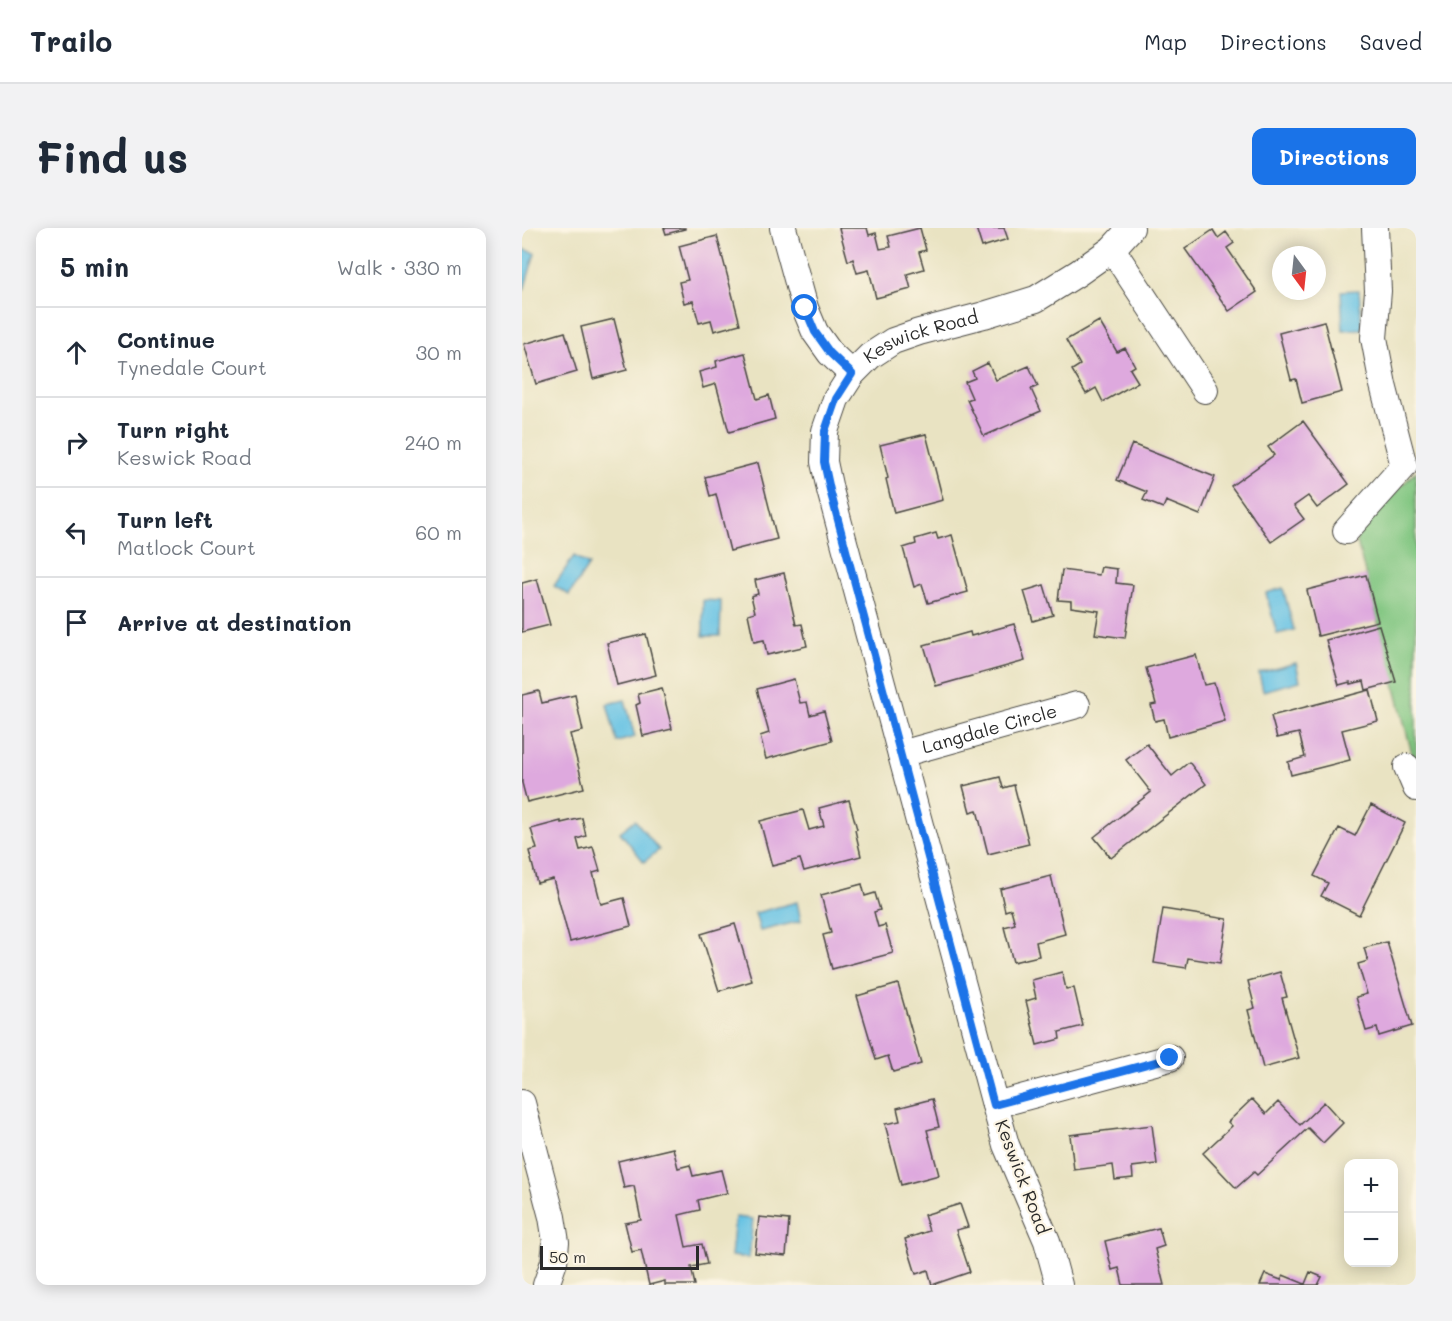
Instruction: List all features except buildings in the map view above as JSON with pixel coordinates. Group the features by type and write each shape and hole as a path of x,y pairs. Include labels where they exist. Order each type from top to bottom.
{"street":[{"path":"783,228 805,308 815,332 830,353 852,374"},
{"name":"Keswick Road","path":"1059,1285 1047,1242 1006,1145 994,1105 830,490 824,462 825,431 836,399 852,374 870,356 893,341 919,332 1036,299 1112,249 1131,228"},
{"path":"1346,531 1404,466 1383,385 1374,338 1378,291 1375,228"},
{"path":"1112,249 1205,390"},
{"name":"Langdale Circle","path":"901,754 1077,705"},
{"path":"994,1105 1170,1058"},
{"path":"522,1103 552,1218 556,1242 554,1262 546,1285"}],"green space":[{"path":"1416,471 1416,760 1414,761 1355,534"}],"water":[{"path":"522,249 535,253 524,290 522,289"},
{"path":"1359,290 1362,329 1343,330 1341,291"},
{"path":"574,556 589,565 569,595 554,586"},
{"path":"1283,588 1294,630 1277,634 1266,593"},
{"path":"703,600 721,601 720,636 703,636"},
{"path":"1296,663 1300,681 1263,691 1259,673"},
{"path":"625,700 635,737 617,742 607,704"},
{"path":"635,820 659,850 644,862 620,832"},
{"path":"797,902 801,921 760,931 755,913"},
{"path":"735,1217 753,1219 749,1258 731,1256"}],"route":[{"path":"805,308 815,332 830,353 852,374 836,399 825,431 824,462 994,1105 1170,1058"}]}
